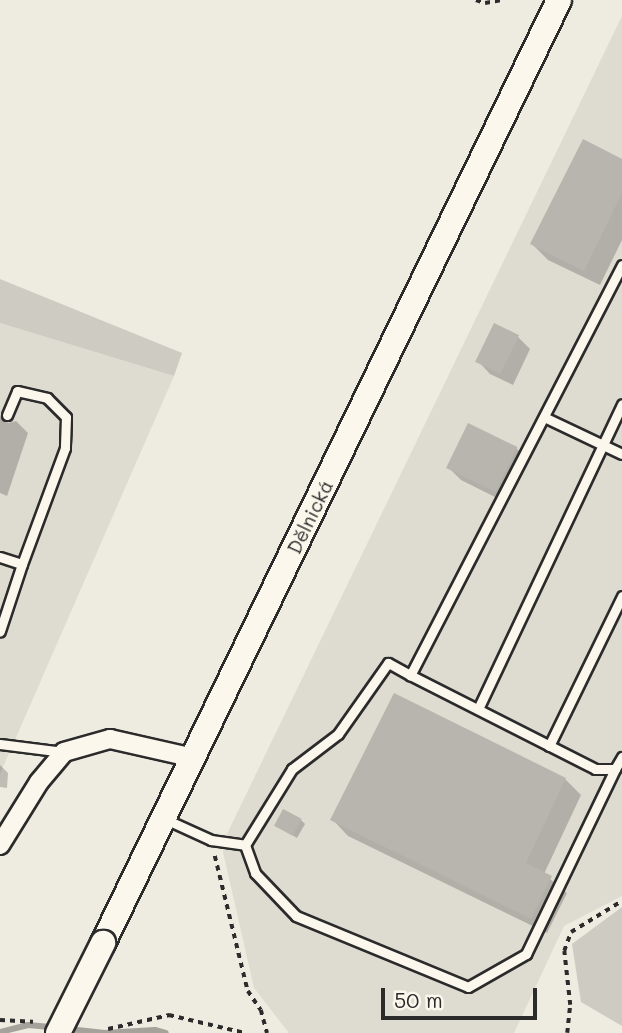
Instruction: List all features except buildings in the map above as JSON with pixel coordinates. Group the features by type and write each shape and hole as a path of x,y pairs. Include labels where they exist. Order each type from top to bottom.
{"main road":[{"name":"Dělnická","path":"58,1033 194,758 559,0"}],"street":[{"path":"0,845 39,782 64,752 110,739 194,758"}],"lane":[{"path":"410,675 622,265"},
{"path":"0,631 65,448 66,417 47,398 17,391 7,415"},
{"path":"478,709 622,404"},
{"path":"544,416 622,454"},
{"path":"0,557 22,564"},
{"path":"550,746 622,596"},
{"path":"615,769 595,769 388,663 338,734 292,769 246,845 255,873 296,916 468,987 526,954 622,757"},
{"path":"0,744 64,752"},
{"path":"163,818 211,840 246,845"}],"path":[{"path":"476,0 485,3 502,0"},
{"path":"211,840 248,991 261,1010 267,1033"},
{"path":"567,1033 570,1006 564,951 571,932 622,901"},
{"path":"107,1029 169,1014 245,1033"},
{"path":"0,1020 33,1022"}],"shaded area":[{"path":"622,16 622,896 564,926 514,1033 289,1033 254,988 223,852 226,836"},
{"path":"0,279 182,353 174,376 0,323"},
{"path":"0,323 174,376 0,774"},
{"path":"622,907 622,1026 581,1002 572,944"}],"waterway":[{"path":"0,1032 28,1025 53,1027"},
{"path":"68,1029 105,1033 155,1030 166,1033"}]}
